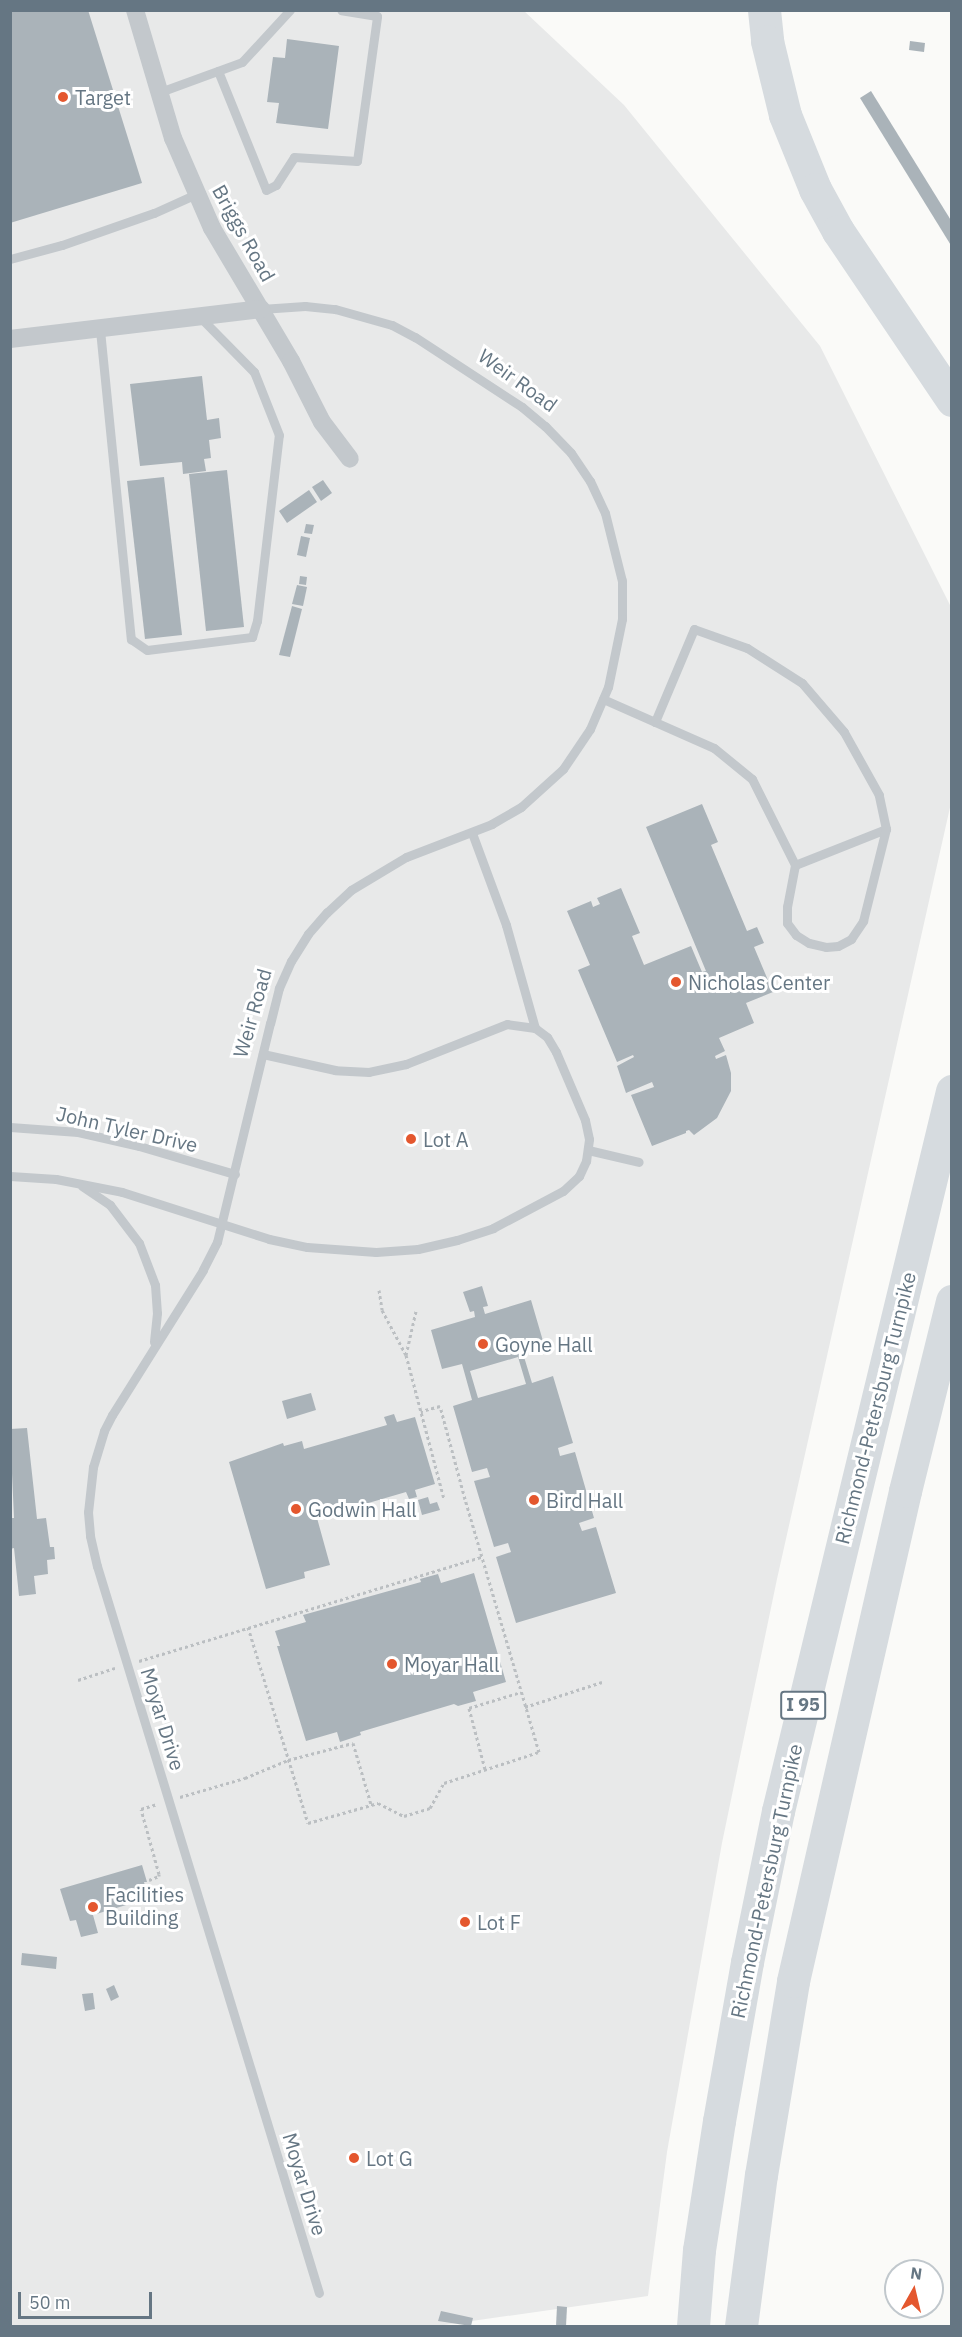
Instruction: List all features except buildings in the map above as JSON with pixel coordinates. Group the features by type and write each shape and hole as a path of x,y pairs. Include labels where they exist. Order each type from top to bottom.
{"highway":[{"path":"764,10 767,41 785,115 815,189 838,231 951,400"},
{"name":"Richmond-Petersburg Turnpike","path":"693,2326 699,2250 719,2121 769,1858 951,1091"},
{"name":"I 95","path":"741,2326 760,2175 793,1981 894,1536 951,1301"}],"street":[{"name":"Briggs Road","path":"135,10 173,138 212,228 261,309 322,422 350,459"},
{"name":"Weir Road","path":"10,339 261,309"}],"lane":[{"path":"160,92 242,62 290,10"},
{"path":"218,71 266,190 276,185 294,157 357,161 377,16 341,10"},
{"path":"10,259 62,245 134,220 196,194"},
{"name":"Weir Road","path":"235,1174 279,988 291,961 308,934 327,912 351,891 386,867 406,857 472,833 521,807 563,769 590,729 603,699 621,627 622,580 605,513 590,481 571,453 545,426 522,407 415,337 392,325 335,309 304,306 261,309"},
{"path":"100,330 132,639 147,650 252,637 257,621 279,435 254,372 200,317"},
{"path":"603,699 655,722 714,748 752,779 795,865 787,907 787,923 796,935 809,943 826,947 838,946 851,939 863,921 886,829 879,795 844,732 802,683 747,648 694,629 655,722"},
{"path":"795,865 886,829"},
{"path":"10,1176 77,1183 122,1192 269,1239 357,1252 418,1249 484,1231 532,1209 562,1191 579,1176 588,1150 585,1120 560,1061 547,1038 536,1028 506,925 472,833"},
{"path":"263,1054 335,1070 369,1072 406,1064 507,1024 536,1028"},
{"name":"John Tyler Drive","path":"10,1126 78,1132 139,1146 235,1174"},
{"path":"588,1150 639,1161"},
{"name":"Moyar Drive","path":"235,1174 212,1255 154,1345 104,1431 89,1488 90,1536 319,2293"},
{"path":"77,1183 110,1206 139,1243 155,1285 157,1313 154,1345"}],"path":[{"path":"379,1290 382,1310 406,1356 444,1499"},
{"path":"406,1356 416,1311"},
{"path":"248,1627 308,1823 378,1803 404,1816 430,1808 444,1783 539,1752 440,1406 421,1411"},
{"path":"78,1680 482,1557"},
{"path":"525,1707 602,1682"},
{"path":"485,1769 469,1708 521,1692"},
{"path":"149,1880 159,1874 141,1809 245,1778 288,1760 353,1743 371,1805"}],"shaded area":[{"path":"11,11 524,11 624,105 820,346 951,607 951,803 777,1579 722,1843 667,2152 648,2296 437,2326 11,2326"}],"place":[{"name":"Target","path":"63,97"},
{"name":"Nicholas Center","path":"676,982"},
{"name":"Lot A","path":"411,1139"},
{"name":"Goyne Hall","path":"483,1344"},
{"name":"Bird Hall","path":"534,1500"},
{"name":"Godwin Hall","path":"296,1509"},
{"name":"Moyar Hall","path":"392,1664"},
{"name":"Facilities Building","path":"93,1907"},
{"name":"Lot F","path":"465,1922"},
{"name":"Lot G","path":"354,2158"}]}
